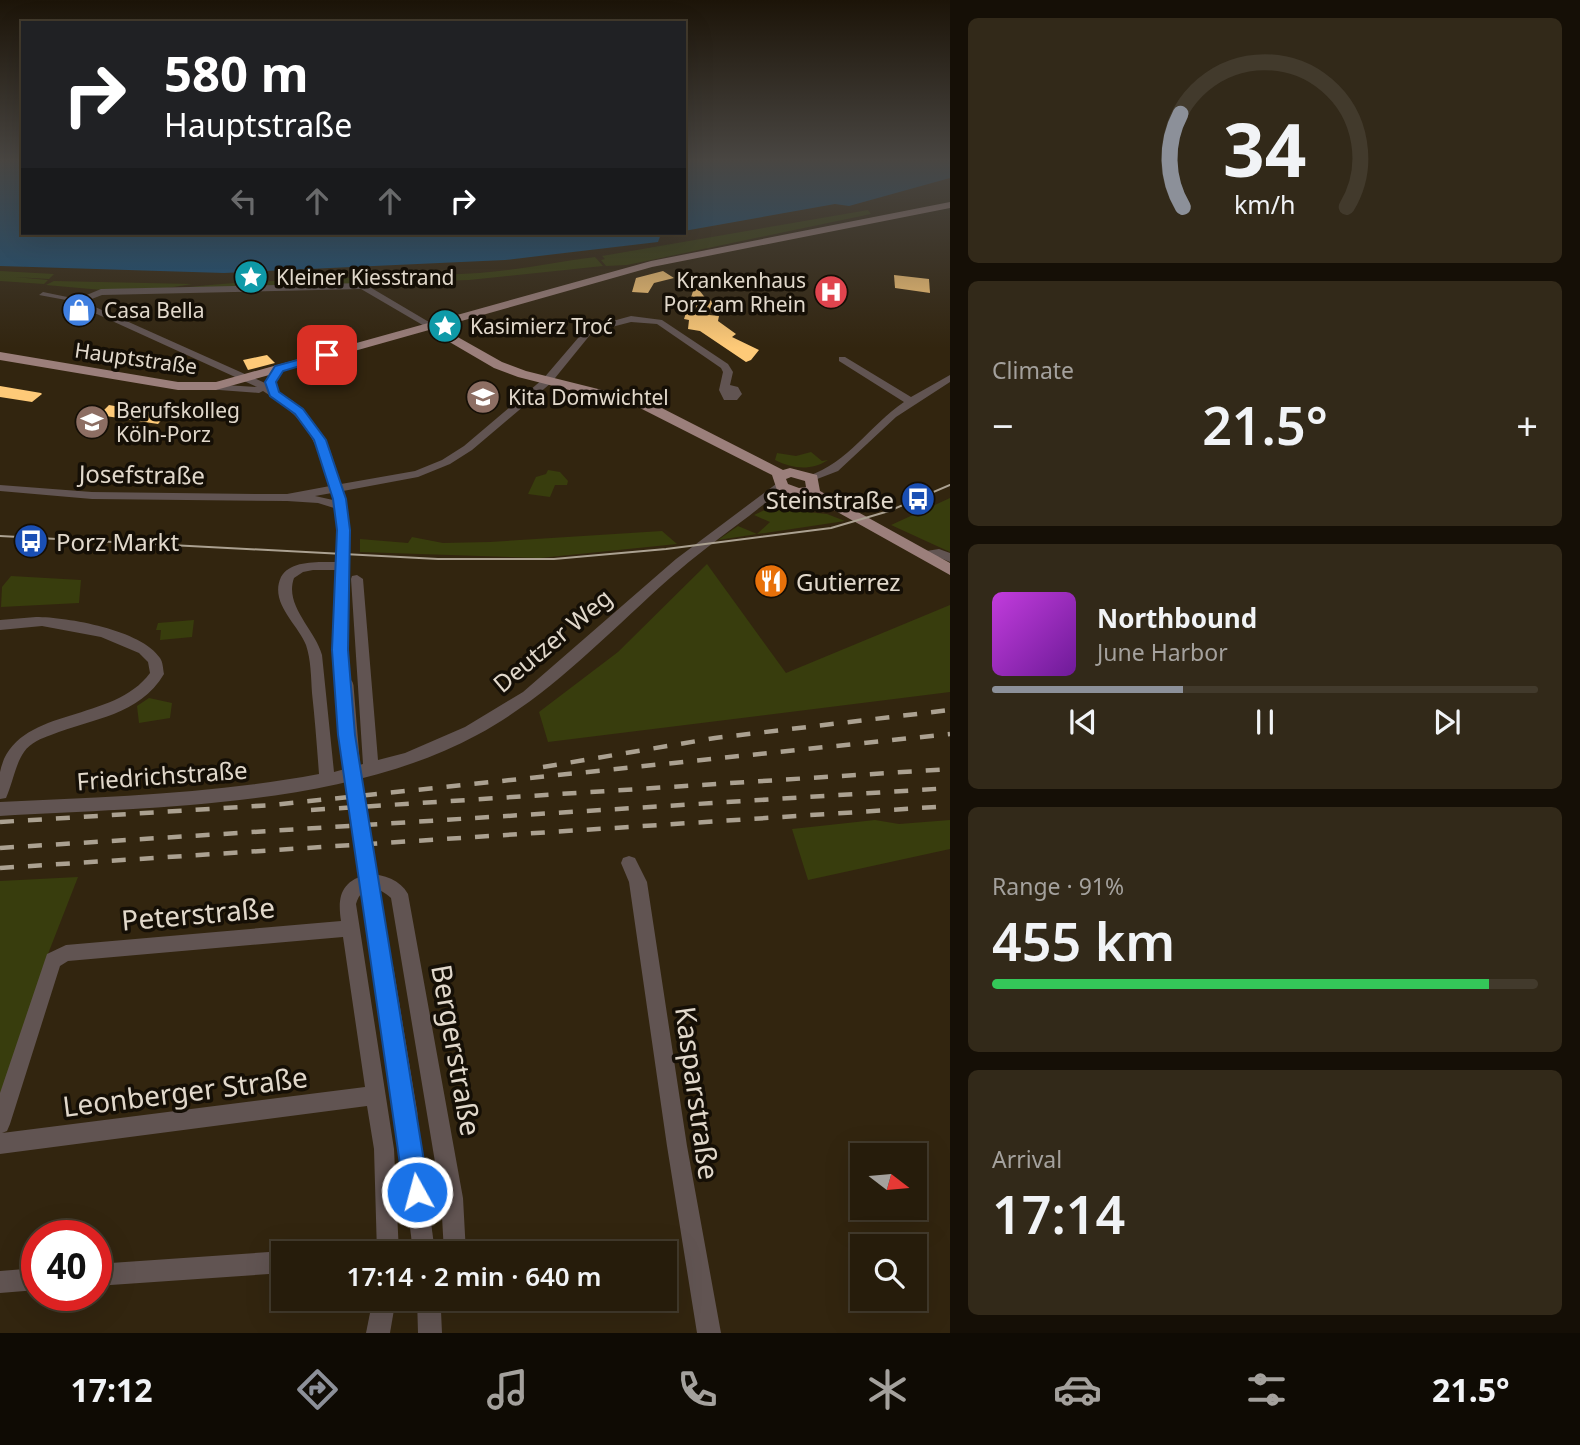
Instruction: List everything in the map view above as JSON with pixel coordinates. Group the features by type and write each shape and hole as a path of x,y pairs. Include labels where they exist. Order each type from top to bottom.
{"main road":[{"name":"Hauptstraße","path":"0,356 178,386 206,387 245,379 641,266 846,223"},
{"path":"429,325 498,365 547,381 634,400 780,480 807,488 950,570"},
{"path":"780,480 796,472 807,488"}],"street":[{"path":"77,302 101,292 363,286 429,325"},
{"path":"43,295 58,295 77,302 274,393 299,411 315,431 325,450 337,488 344,530 340,566 340,635 353,782 407,1114 423,1241"},
{"name":"Josefstraße","path":"284,499 418,474 446,462 468,448 547,381 589,332 640,319 663,324 725,366 728,372 724,390"},
{"path":"842,359 911,402"},
{"path":"274,393 270,382 279,369"},
{"path":"807,488 844,463 881,425 911,402 950,378"},
{"path":"206,387 248,388 274,393"},
{"name":"Deutzer Weg","path":"327,780 437,745 510,708 780,480"},
{"name":"Josefstraße","path":"0,488 60,494 284,499 331,502 341,506"},
{"path":"924,555 939,553 950,558"},
{"path":"327,780 317,662 313,645 288,607 285,592 288,576 299,569 340,566"},
{"path":"357,579 371,768"},
{"path":"0,625 38,621 61,624 142,646 155,657 157,664 154,680 136,696 28,739 17,750 0,793"},
{"name":"Friedrichstraße","path":"0,809 259,791 327,780"},
{"name":"Kasparstraße","path":"629,863 638,882 681,1171 709,1333"},
{"name":"Bergerstraße","path":"388,1241 388,1200 377,1095 347,904 348,894 354,886 375,880 391,885 399,894 452,1198 455,1241"},
{"name":"Peterstraße","path":"0,1124 53,960 66,953 349,928"},
{"name":"Leonberger Straße","path":"0,1144 377,1095"},
{"path":"112,1274 271,1263"},
{"path":"0,1282 21,1280"},
{"path":"377,1333 382,1311"},
{"path":"429,1333 433,1311"}],"green space":[{"path":"792,223 827,223 627,265 606,266 601,260 605,259 602,256"},
{"path":"595,257 603,266 469,280 170,289 286,280 479,273"},
{"path":"0,271 54,274 49,279 15,277 48,280 44,284 0,281"},
{"path":"54,281 192,284 155,290 102,290 46,285"},
{"path":"811,452 822,461 828,460 802,468 775,460 777,453 796,456"},
{"path":"548,470 560,472 568,481 567,485 555,485 550,497 528,494 536,477 546,474"},
{"path":"950,498 950,552 891,525"},
{"path":"769,508 827,514 845,521 718,540 738,526 757,534 770,522 754,515"},
{"path":"662,531 677,544 540,558 360,552 360,539 408,543 412,537 443,543 490,542"},
{"path":"707,564 786,673 950,605 950,692 548,742 539,712 618,652"},
{"path":"11,576 81,580 79,603 1,607 2,587"},
{"path":"194,620 192,637 160,640 161,630 156,630 158,623"},
{"path":"149,698 172,703 170,718 139,723 137,706"},
{"path":"875,820 899,824 950,820 950,849 808,880 792,829"},
{"path":"78,877 46,959 0,1104 0,881"}],"water":[{"path":"0,223 21,223 21,235 661,235 658,242 505,260 224,273 0,266"},
{"path":"686,223 728,223 686,231"}],"building":[{"path":"663,271 674,278 654,283 648,293 632,292 636,278"},
{"path":"894,275 929,279 930,293 895,288"},
{"path":"695,285 707,300 713,301 709,315 719,316 718,321 736,334 732,337 759,350 751,360 746,362 700,331 688,329 689,320 684,319"},
{"path":"267,355 275,363 248,370 243,360"},
{"name":"Berufskolleg Köln-Porz","path":"0,386 42,394 32,402 0,397"},
{"path":"109,405 167,414 158,424 99,415"}],"tram line":[{"path":"0,536 438,559 554,559 666,549 831,528 889,511 950,485"}],"railway":[{"path":"543,767 715,738 950,710"},
{"path":"0,822 272,805 950,734"},
{"path":"311,810 950,769"},
{"path":"0,848 950,788"},
{"path":"0,868 950,806"}],"place":[{"name":"Kleiner Kiesstrand","path":"251,277"},
{"name":"Krankenhaus Porz am Rhein","path":"831,292"},
{"name":"Casa Bella","path":"79,310"},
{"name":"Kasimierz Troć","path":"445,326"},
{"name":"Kita Domwichtel","path":"483,397"},
{"name":"Berufskolleg Köln-Porz","path":"92,422"},
{"name":"Steinstraße","path":"918,499"},
{"name":"Porz Markt","path":"31,541"},
{"name":"Gutierrez","path":"771,581"}],"route":[{"path":"327,355 279,369 270,382 274,393 299,411 315,431 325,450 340,499 344,530 340,566 340,650 347,735 417,1192"}]}
